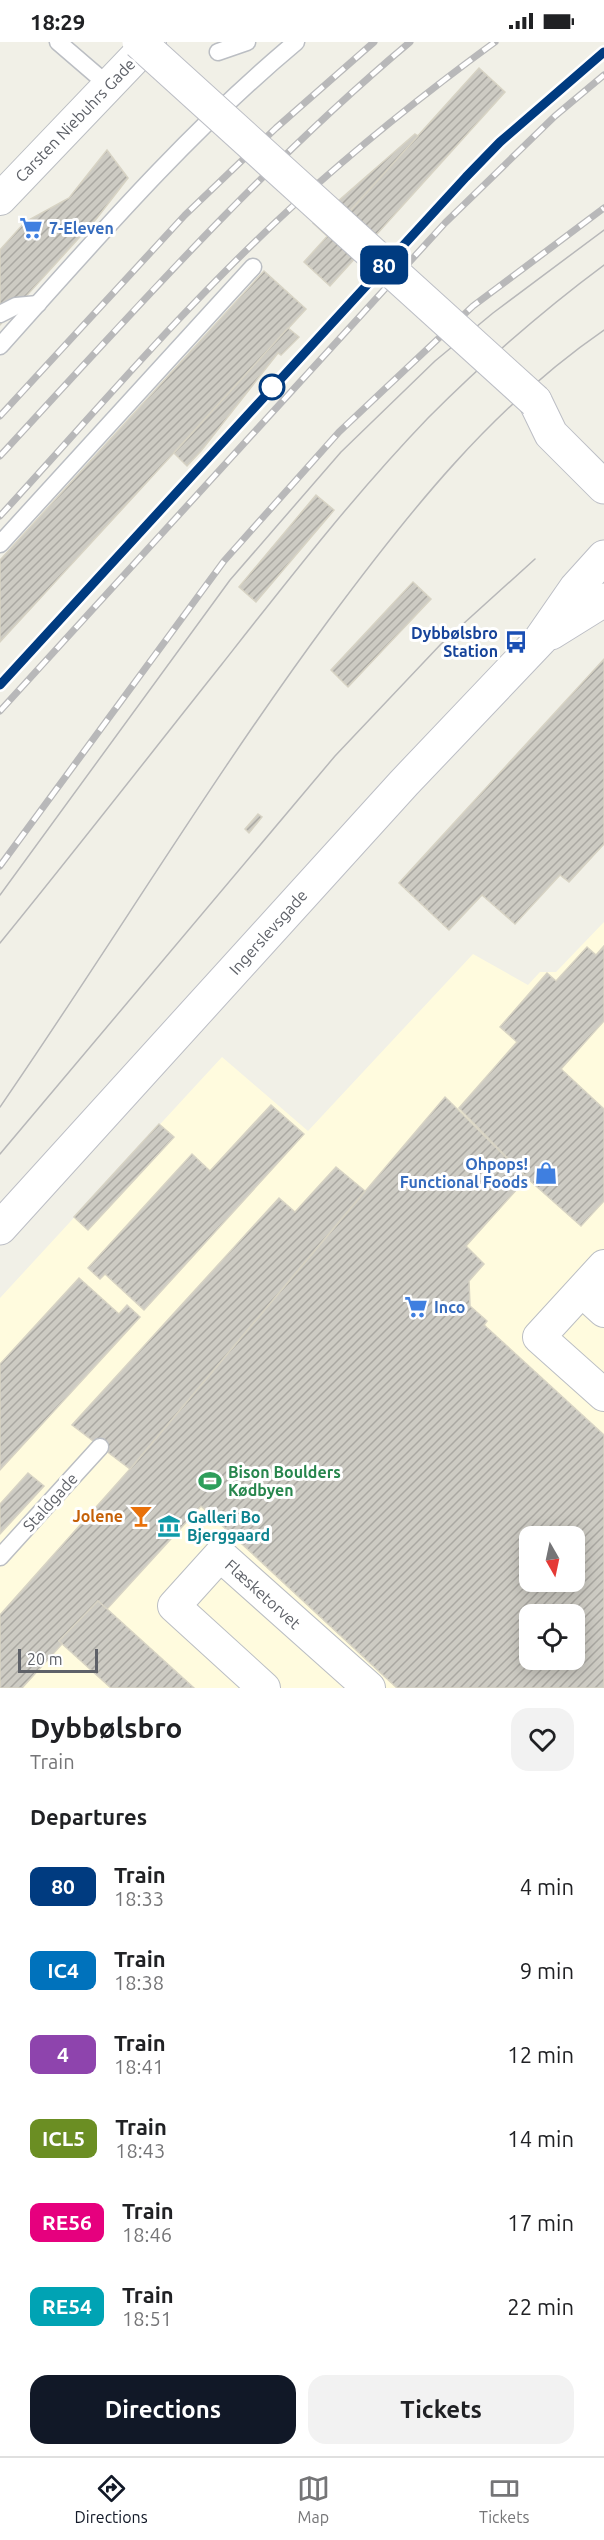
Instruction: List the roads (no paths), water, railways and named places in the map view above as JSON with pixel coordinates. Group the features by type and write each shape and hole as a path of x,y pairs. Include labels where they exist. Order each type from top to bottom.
{"street":[{"path":"139,42 535,401 604,456"},
{"name":"Carsten Niebuhrs Gade","path":"0,199 150,42"},
{"path":"535,401 551,434 604,487"},
{"name":"Ingerslevsgade","path":"0,1228 404,783 540,640 576,588 604,557"},
{"name":"Ingerslevsgade","path":"540,640 604,600"},
{"path":"604,1266 593,1301 539,1337 604,1395"},
{"name":"Flæsketorvet","path":"264,1688 174,1606 220,1555 369,1688"}],"lane":[{"path":"58,42 108,85"},
{"path":"218,52 247,42"},
{"path":"0,346 149,180 261,71 296,42"},
{"path":"0,544 253,267"},
{"path":"0,314 16,306 38,304"},
{"name":"Staldgade","path":"0,1557 100,1447"}],"tram line":[{"path":"0,895 230,580 341,452 435,361 493,313 604,230"},
{"path":"0,943 297,570 374,477 428,418 470,377 513,338 604,265"},
{"path":"0,1107 243,741 328,621 389,541 454,464 489,427 563,360 604,330"},
{"path":"0,1154 335,756 441,644 535,559"}],"railway":[{"path":"0,416 185,215 276,128 374,42"},
{"path":"0,456 249,190 355,90 410,42"},
{"path":"0,516 144,357 255,242 367,141 495,42"},
{"path":"0,685 466,177 542,104 604,52"},
{"path":"0,711 445,223 555,116 604,75"},
{"path":"0,866 224,561 339,432 473,306 604,208"}],"train":[{"name":"80","path":"0,685 466,177 500,142 604,52"}],"place":[{"name":"7-Eleven","path":"31,228"},
{"name":"Dybbølsbro Station","path":"516,642"},
{"name":"Ohpops! Functional Foods","path":"546,1173"},
{"name":"Inco","path":"416,1307"},
{"name":"Bison Boulders Kødbyen","path":"210,1481"},
{"name":"Jolene","path":"141,1516"},
{"name":"Galleri Bo Bjerggaard","path":"169,1526"}]}
